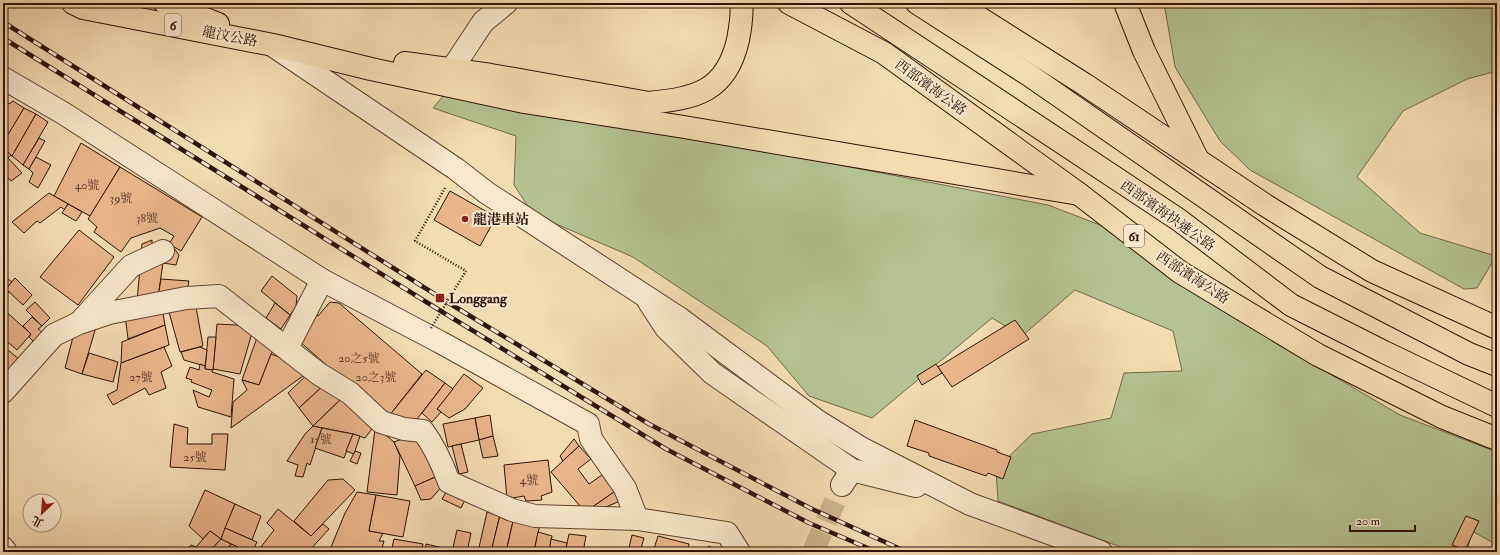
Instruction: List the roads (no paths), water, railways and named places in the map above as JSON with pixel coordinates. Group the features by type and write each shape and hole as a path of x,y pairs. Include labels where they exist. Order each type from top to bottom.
{"main road":[{"name":"龍汶公路","path":"73,3 83,8 273,45"},
{"name":"龍汶公路","path":"165,3 273,45"},
{"path":"273,45 491,74 649,103 672,100 702,92 722,77 734,55 740,29 741,3"},
{"name":"西部濱海公路","path":"789,3 884,53 1079,194 1180,272 1318,355 1442,417 1497,439"},
{"name":"西部濱海快速公路","path":"851,3 1180,220 1291,306 1497,406"},
{"path":"917,3 1029,75 1320,277 1469,354 1497,365"},
{"path":"956,3 1084,84 1265,205 1372,271 1497,328"},
{"path":"1125,3 1144,51 1197,160"},
{"path":"273,45 371,69 524,102 1079,194"}],"street":[{"path":"452,69 483,22 506,3"},
{"path":"273,45 456,169 487,193 680,318 816,420 861,448 970,504"},
{"path":"4,79 63,113 322,280 440,342 588,424 592,439 625,488 637,519"},
{"path":"79,323 131,266 163,250"},
{"path":"287,348 322,280"},
{"path":"644,295 666,328 712,373 847,477 925,489 1101,552"},
{"path":"3,392 54,335 79,323 108,313 186,298 219,296 319,374 350,393 381,422 423,431 433,444 449,482 512,510 535,516 637,519 727,534 739,552"},
{"path":"3,548 6,552"}],"tunnel":[{"path":"813,552 842,485"}],"railway":[{"path":"3,22 452,305 649,424 812,509 907,552"},
{"path":"3,38 444,313 666,449 809,523 877,552"}],"place":[{"name":"龍港車站","path":"465,219"},
{"name":"Longgang","path":"440,298"}]}
